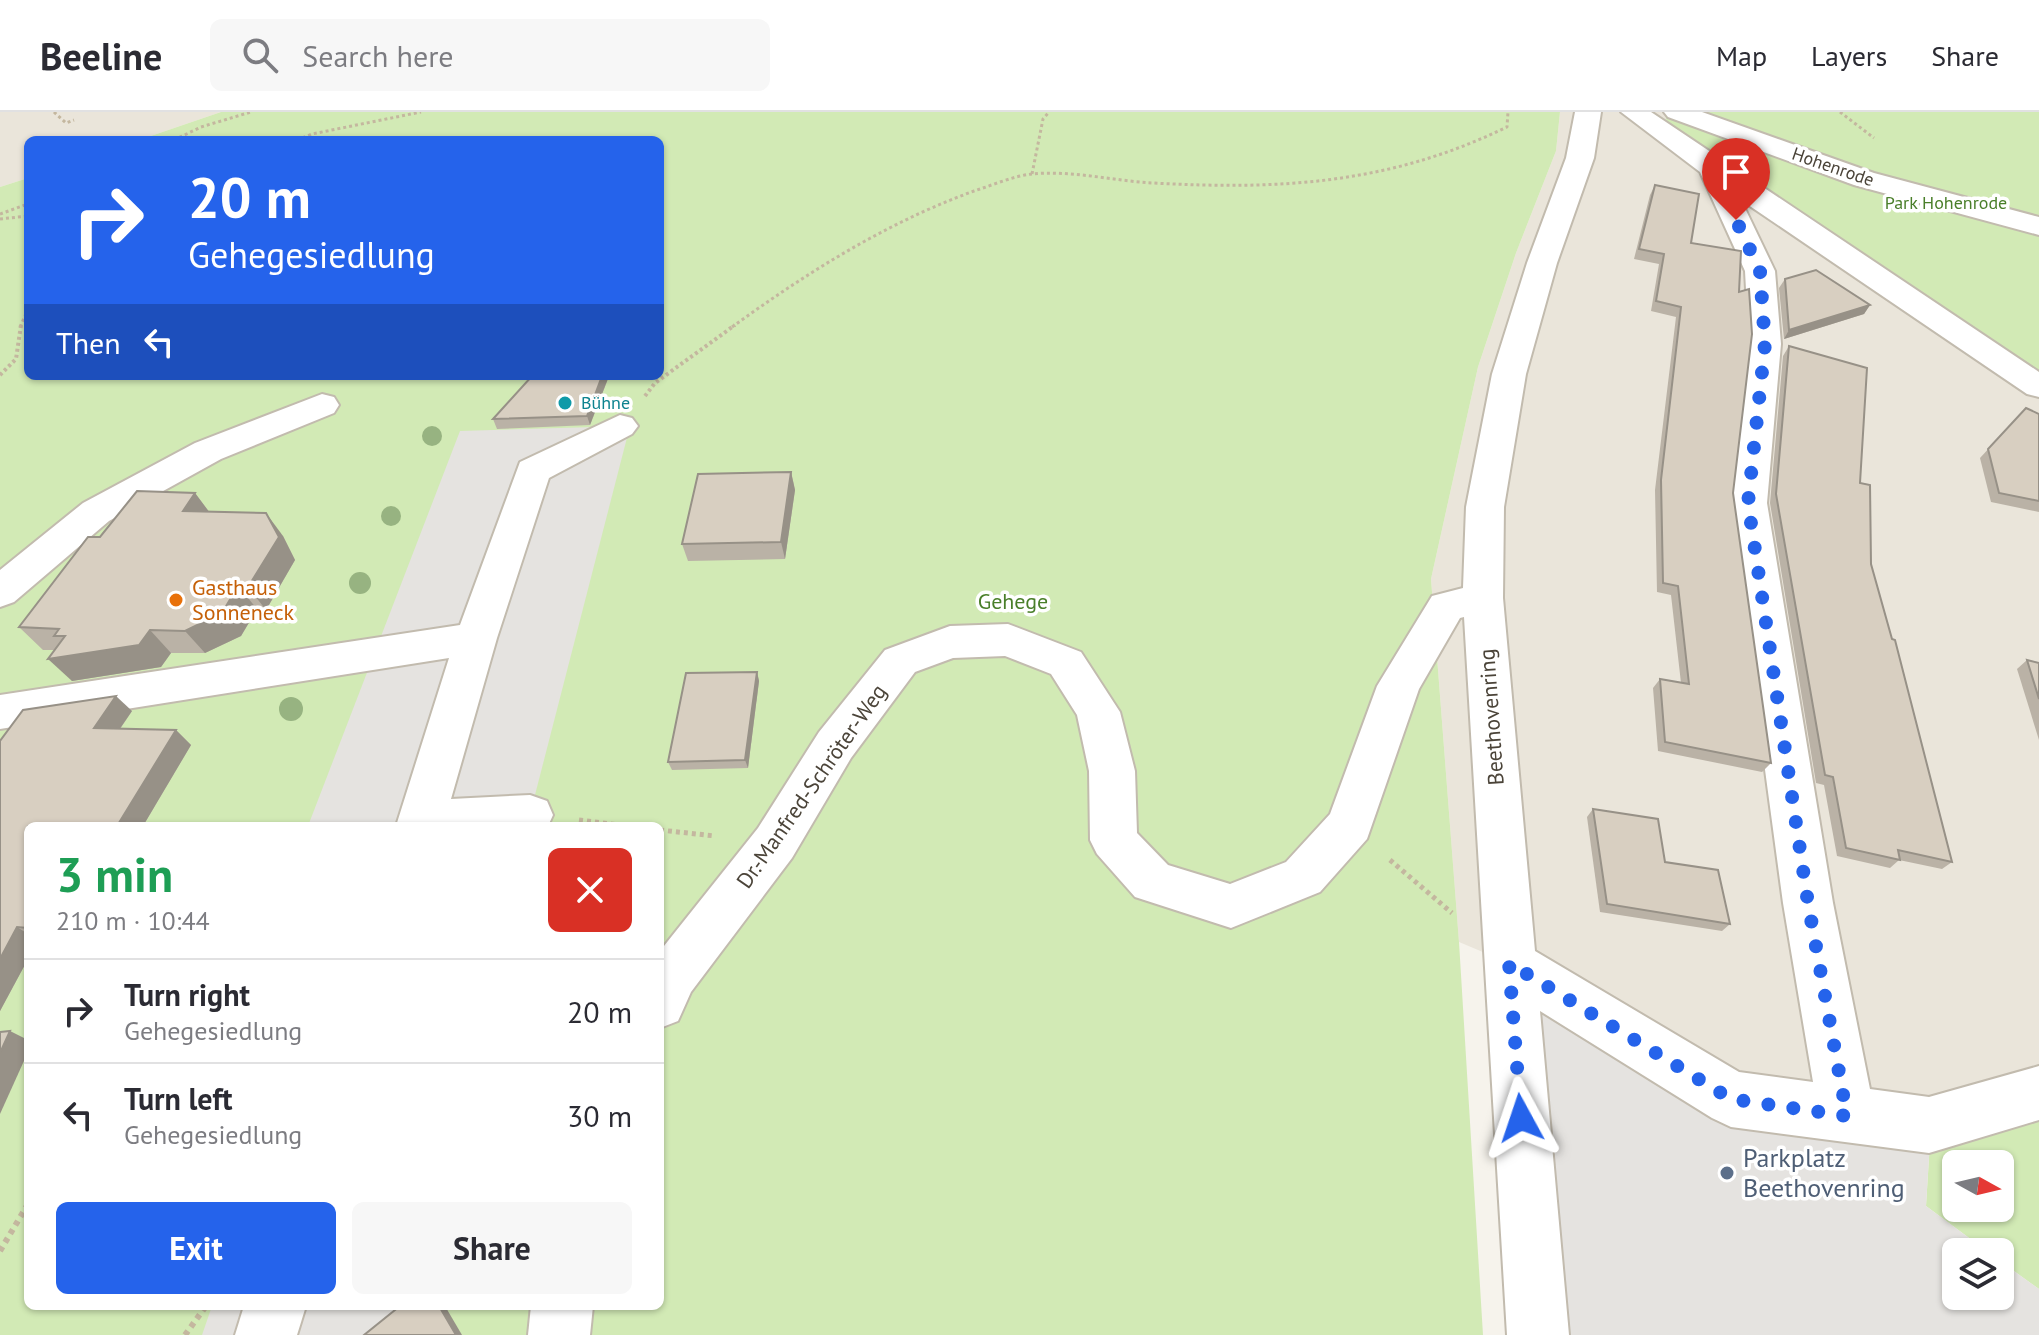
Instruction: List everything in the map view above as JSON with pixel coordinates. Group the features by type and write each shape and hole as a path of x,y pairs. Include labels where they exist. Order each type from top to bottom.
{"street":[{"name":"Beethovenring","path":"1538,1335 1483,598 1485,507 1509,374 1542,263 1580,158 1588,112"},
{"path":"1634,112 1712,168 2039,387"},
{"name":"Hohenrode","path":"1677,112 1864,179 2039,226"},
{"path":"1712,168 1760,271 1765,344 1748,503 1808,903 1847,1116"},
{"path":"0,592 96,512 208,451 322,405"},
{"path":"420,822 476,638 533,471 620,426"},
{"name":"Dr.-Manfred-Schröter-Weg","path":"664,994 673,975 775,843 835,745 900,661 950,642 1008,640 1066,663 1098,712 1112,771 1114,840 1152,882 1231,906 1303,877 1350,825 1398,686 1446,607 1483,598"},
{"path":"0,712 476,638"},
{"path":"434,822 530,815"},
{"path":"1509,963 1731,1099 1929,1125 2039,1093"},
{"path":"266,1335 274,1310"},
{"path":"559,1335 562,1310"}],"path":[{"path":"54,112 66,123 74,120"},
{"path":"182,136 251,112"},
{"path":"307,136 421,112"},
{"path":"1032,174 1043,119 1049,112"},
{"path":"664,377 822,265 904,221 964,194 1032,174 1233,188 1325,183 1474,146 1507,127 1508,112"},
{"path":"1840,112 1884,146"},
{"path":"0,217 24,206"},
{"path":"0,217 24,216"},
{"path":"0,375 16,359 24,316"},
{"path":"620,426 659,380"},
{"path":"1350,825 1509,963"},
{"path":"0,1251 24,1211"},
{"path":"185,1335 203,1310"}],"shaded area":[{"path":"0,112 221,112 151,136 24,136 24,179 0,187"},
{"path":"1560,112 1664,112 1667,122 2039,377 2039,1092 1918,1099 1737,1080 1509,963 1459,942 1431,579 1478,367 1516,253 1556,151"},
{"path":"630,426 528,822 310,822 460,431"},
{"name":"Parkplatz Beethovenring","path":"1509,963 1737,1080 1930,1141 1926,1206 1942,1218 1942,1222 1948,1222 1969,1238 1942,1238 1942,1310 2014,1310 2014,1271 2039,1289 2039,1335 1538,1335"},
{"path":"211,1310 402,1310 377,1335 202,1335"}],"green space":[{"name":"Gehege","path":"221,112 1560,112 1556,151 1516,253 1478,367 1431,579 1459,942 1483,1335 0,1335 0,187 24,179 24,380 664,380 664,136 151,136"},
{"name":"Park Hohenrode","path":"1664,112 2039,112 2039,377 1667,122"},
{"path":"2039,1092 2039,1289 2014,1271 2014,1238 1969,1238 1948,1222 2014,1222 2014,1150 1942,1150 1942,1218 1926,1206 1930,1141"}],"building":[{"path":"1655,185 1699,194 1691,243 1741,251 1739,292 1749,289 1752,334 1733,493 1771,763 1665,742 1660,679 1689,684 1678,586 1663,583 1661,480 1681,307 1656,301 1664,254 1639,249"},
{"path":"1816,270 1870,305 1789,330 1785,279"},
{"path":"1789,346 1867,368 1860,483 1870,485 1871,564 1892,639 1895,640 1952,862 1898,850 1900,860 1846,848 1833,777 1825,775 1776,494"},
{"name":"Bühne","path":"528,380 600,380 587,416 493,419"},
{"path":"2026,408 2039,414 2039,501 1999,493 1988,449"},
{"path":"791,472 781,542 682,544 698,474"},
{"path":"137,491 195,493 183,511 266,513 279,537 248,587 238,586 222,613 185,631 150,630 139,645 48,659 65,636 54,636 59,629 19,627 88,537 100,537"},
{"path":"2027,660 2039,663 2039,699"},
{"path":"757,672 745,760 668,762 686,673"},
{"path":"116,696 94,728 176,730 119,822 24,822 24,928 17,927 0,959 0,741 23,710"},
{"path":"1593,809 1658,819 1665,862 1718,870 1730,924 1607,904"},
{"path":"10,1031 0,1053 0,1032"},
{"path":"395,1310 441,1310 456,1335 364,1335"}],"place":[{"name":"Bühne","path":"565,403"},
{"name":"Gasthaus Sonneneck","path":"176,600"},
{"name":"Parkplatz Beethovenring","path":"1727,1173"}],"route":[{"path":"1521,1118 1509,963 1731,1099 1847,1116 1808,903 1748,503 1765,344 1760,271 1736,220"}]}
